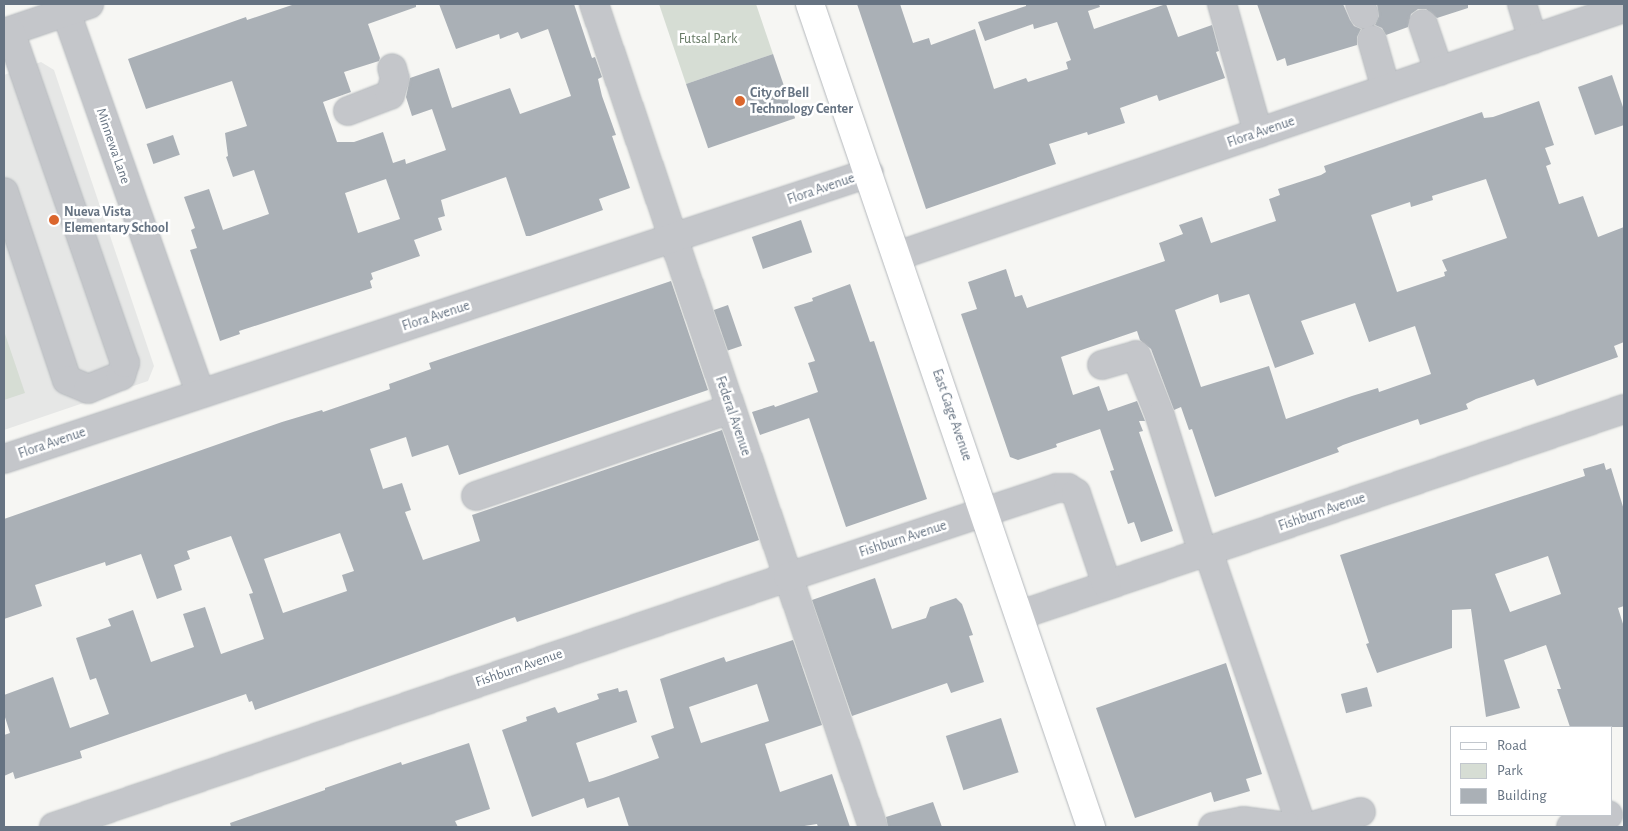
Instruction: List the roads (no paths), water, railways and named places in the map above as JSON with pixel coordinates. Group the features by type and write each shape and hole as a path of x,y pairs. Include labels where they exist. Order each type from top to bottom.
{"main road":[{"name":"East Gage Avenue","path":"810,4 1091,827"}],"street":[{"name":"Federal Avenue","path":"594,4 672,239 873,827"},
{"path":"1222,4 1258,133"},
{"path":"1522,4 1533,39"},
{"path":"4,192 67,380 88,389 121,376 125,363 7,32 77,8"},
{"name":"Minnewa Lane","path":"77,8 200,393"},
{"name":"Flora Avenue","path":"897,256 1533,39 1618,8"},
{"path":"1421,16 1438,71"},
{"path":"1372,40 1386,89"},
{"path":"348,111 390,95 395,79 392,68"},
{"name":"Flora Avenue","path":"4,459 869,173"},
{"path":"1102,365 1136,355 1160,416 1302,827"},
{"path":"88,389 99,427"},
{"path":"476,496 730,409"},
{"name":"Fishburn Avenue","path":"1020,615 1624,409"},
{"name":"Fishburn Avenue","path":"54,827 788,577 1057,488 1068,488 1076,493 1107,586"},
{"path":"1309,827 1361,812"},
{"path":"1571,827 1605,816"},
{"path":"1213,827 1243,821 1289,827"}],"place":[{"name":"City of Bell Technology Center","path":"740,101"},
{"name":"Nueva Vista Elementary School","path":"54,220"}],"park label":[{"name":"Futsal Park","path":"708,39"}]}
